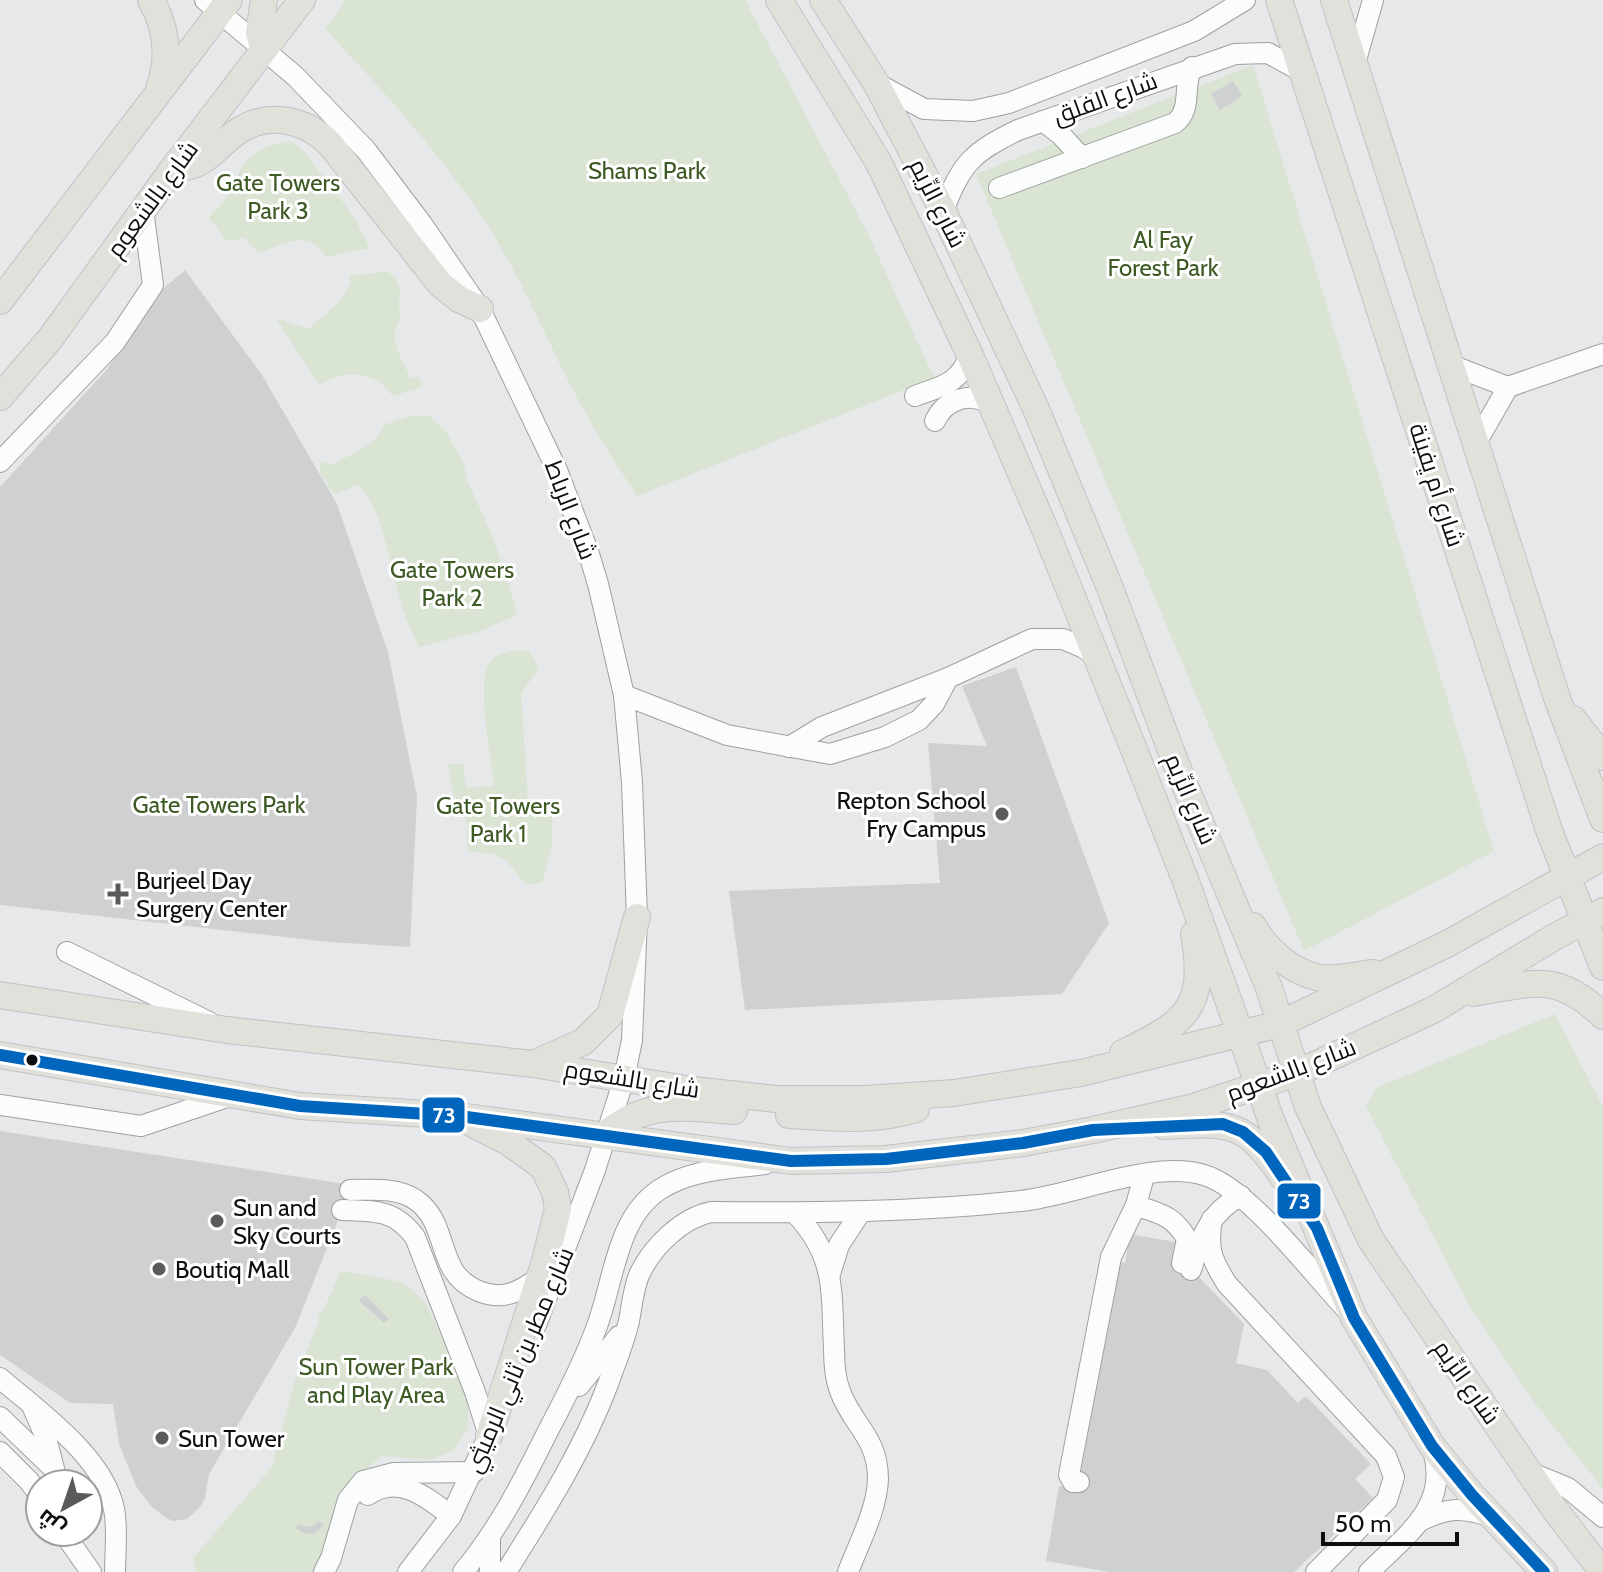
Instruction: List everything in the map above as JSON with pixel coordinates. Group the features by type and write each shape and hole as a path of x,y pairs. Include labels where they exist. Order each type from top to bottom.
{"main road":[{"path":"151,0 160,16 165,42 164,71 155,99"},
{"path":"264,0 259,33 264,50"},
{"name":"شارع بالشعوم","path":"0,397 50,339 143,209 302,0"},
{"name":"شارع الرِّيم","path":"779,0 879,163 970,355 1185,879 1258,1084 1354,1318 1432,1446 1544,1572"},
{"name":"شارع الرِّيم","path":"823,0 876,83 943,211 1036,409 1110,588 1176,764 1269,988 1311,1114 1371,1240 1529,1472 1603,1572"},
{"name":"شارع أم يِفينة","path":"1279,0 1566,877 1593,916 1603,967"},
{"name":"شارع أم يِفينة","path":"1334,0 1557,698 1603,819"},
{"path":"0,301 155,99 218,4"},
{"path":"172,170 192,166 210,157 232,136 253,123 275,120 300,123 330,144 441,285 459,299 480,309"},
{"path":"1557,698 1603,757"},
{"name":"شارع بالشعوم","path":"0,995 227,1030 533,1064 776,1099 866,1099 954,1093 1081,1073 1280,1024 1397,970 1603,857"},
{"path":"1219,865 1263,943 1278,957 1316,977 1397,970"},
{"path":"1081,1073 1166,1031 1190,1004 1197,988 1200,965 1185,879"},
{"name":"شارع بالشعوم","path":"0,1055 300,1106 459,1116 791,1161 946,1154 1093,1130 1190,1108 1297,1073 1461,994 1593,916"},
{"path":"533,1064 583,1042 610,1015 637,917"},
{"path":"1461,994 1545,983 1567,988 1603,1016"},
{"path":"605,1135 626,1119 664,1107 850,1120 904,1113 954,1093"},
{"path":"459,1116 543,1167 550,1179 558,1209 489,1436"},
{"path":"1093,1130 1223,1124 1243,1132 1266,1152 1317,1228"}],"street":[{"name":"شارع الفلق","path":"876,83 924,109 973,111 1009,103 1194,31 1245,0"},
{"path":"1354,67 1373,0"},
{"name":"شارع الرباط","path":"218,4 295,76 366,150 480,309 534,418 588,551 624,695 632,782 637,917 632,1033 624,1079 605,1135"},
{"path":"999,188 1175,123 1187,104 1187,83 1207,56 1205,41 1194,31"},
{"name":"شارع الفلق","path":"943,211 956,177 969,160 990,144 1018,130 1235,54 1268,53 1301,71"},
{"path":"1009,103 1005,118 1012,128 1018,130"},
{"path":"1043,121 1082,158"},
{"path":"0,462 115,342 153,285 143,209"},
{"path":"1451,365 1508,387 1603,354"},
{"path":"915,396 951,383 962,372 970,355"},
{"path":"1476,443 1508,387"},
{"path":"935,421 946,405 962,398 985,401 992,406"},
{"path":"789,747 822,727 948,678 1032,639 1063,639 1096,656"},
{"path":"624,695 727,735 830,754 885,737 919,720 934,704 948,678"},
{"path":"67,952 227,1030"},
{"path":"0,1105 141,1126 233,1095"},
{"name":"شارع مطر بن ثاني الرميثي","path":"408,1572 451,1516 474,1472 566,1251 605,1135"},
{"name":"شارع مطر بن ثاني الرميثي","path":"463,1572 490,1538 553,1422 598,1325 630,1222 658,1190 682,1178 711,1171 791,1161"},
{"path":"506,1572 550,1501 596,1414 628,1326 640,1273 654,1252 689,1218 711,1212 860,1213 1024,1201 1170,1170 1205,1175 1222,1182 1241,1196 1354,1318"},
{"path":"1079,1482 1073,1482 1069,1475 1111,1257 1136,1205 1144,1176"},
{"path":"350,1190 396,1191 423,1206 432,1216 454,1270 479,1292 496,1296 513,1293 539,1278"},
{"path":"1136,1205 1166,1215 1178,1224 1187,1239 1186,1268 1212,1219 1227,1203 1241,1196"},
{"path":"342,1210 390,1214 415,1237 489,1436"},
{"path":"795,1213 820,1246 830,1274 836,1378 844,1401 872,1446 878,1477 877,1495 848,1572"},
{"path":"830,1274 839,1245 860,1213"},
{"path":"1212,1219 1208,1243 1215,1264 1227,1284 1386,1456 1394,1477 1387,1500 1316,1572"},
{"path":"553,1422 628,1326"},
{"path":"0,1378 61,1429 97,1470 114,1508 115,1572"},
{"path":"32,1406 54,1468"},
{"path":"0,1417 48,1468"},
{"path":"1369,1572 1420,1521 1438,1485 1432,1446"},
{"path":"0,1452 24,1478"},
{"path":"324,1572 348,1500 363,1481 394,1473 474,1472"},
{"path":"1529,1472 1568,1488 1603,1517"},
{"path":"338,1572 360,1506 375,1490 385,1487 409,1488 420,1492 451,1516"},
{"path":"1420,1521 1440,1511 1458,1509 1492,1517"},
{"path":"490,1538 490,1572"},
{"path":"74,1548 91,1572"}],"green space":[{"name":"Shams Park","path":"346,0 745,0 868,234 934,378 637,496 592,424 510,263 481,215 407,119 325,29"},
{"name":"Al Fay Forest Park","path":"1253,65 1494,851 1304,951 976,174"},
{"name":"Gate Towers Park 3","path":"290,141 300,147 339,196 358,224 369,248 326,257 319,248 303,240 258,253 244,238 227,241 209,218 224,201 248,159 263,148"},
{"name":"Gate Towers Park 3","path":"387,271 399,286 401,319 395,333 397,348 411,378 419,377 422,387 393,396 377,381 359,375 339,376 319,385 276,318 309,329 338,303 351,283 349,276"},
{"name":"Gate Towers Park 2","path":"410,416 429,416 445,430 464,464 466,478 492,535 517,615 478,632 419,647 404,613 374,508 358,485 334,494 320,473 321,462 334,465 369,444 384,425"},
{"name":"Gate Towers Park 1","path":"513,651 529,651 539,667 521,694 529,815 552,815 552,846 542,883 525,884 506,860 493,854 467,851 467,825 462,805 453,795 448,764 463,764 466,788 494,786 484,686 490,662"},
{"path":"1555,1014 1603,1107 1603,1489 1535,1403 1470,1307 1366,1106 1376,1088"},
{"name":"Sun Tower Park and Play Area","path":"341,1271 402,1282 425,1302 468,1402 468,1428 454,1450 431,1460 383,1456 349,1481 316,1572 197,1572 193,1558 272,1467 296,1377 319,1321 318,1314 322,1313"}],"building":[{"path":"1233,81 1242,96 1220,110 1211,94"},
{"path":"185,270 262,375 337,504 388,652 417,796 410,947 329,942 0,905 0,487 108,368 145,304"},
{"name":"Repton School Fry Campus","path":"1016,667 1109,923 1062,994 745,1010 729,891 940,883 928,743 987,746 962,686"},
{"name":"Boutiq Mall","path":"0,1131 352,1185 295,1328 209,1474 205,1498 200,1507 187,1519 173,1521 166,1518 151,1506 136,1486 119,1444 113,1404 70,1403 0,1355"},
{"path":"1130,1234 1181,1243 1176,1272 1197,1275 1244,1324 1236,1363 1267,1370 1298,1403 1306,1396 1371,1464 1355,1479 1373,1498 1294,1572 1109,1572 1046,1561 1059,1486 1078,1490 1117,1261 1125,1263"},
{"path":"365,1295 389,1319 384,1323 359,1301"},
{"path":"320,1521 324,1525 315,1533 305,1534 295,1528 299,1524 310,1527"}],"transit line":[{"name":"73","path":"0,1055 300,1106 459,1116 791,1161 886,1159 1023,1143 1093,1130 1223,1124 1243,1132 1266,1152 1317,1228 1354,1318 1432,1446 1472,1495 1544,1572"}],"place":[{"name":"Repton School Fry Campus","path":"1002,814"},
{"name":"Burjeel Day Surgery Center","path":"118,894"},
{"name":"Sun and Sky Courts","path":"217,1221"},
{"name":"Boutiq Mall","path":"159,1269"},
{"name":"Sun Tower","path":"162,1438"}],"park label":[{"name":"Gate Towers Park","path":"219,804"}]}
